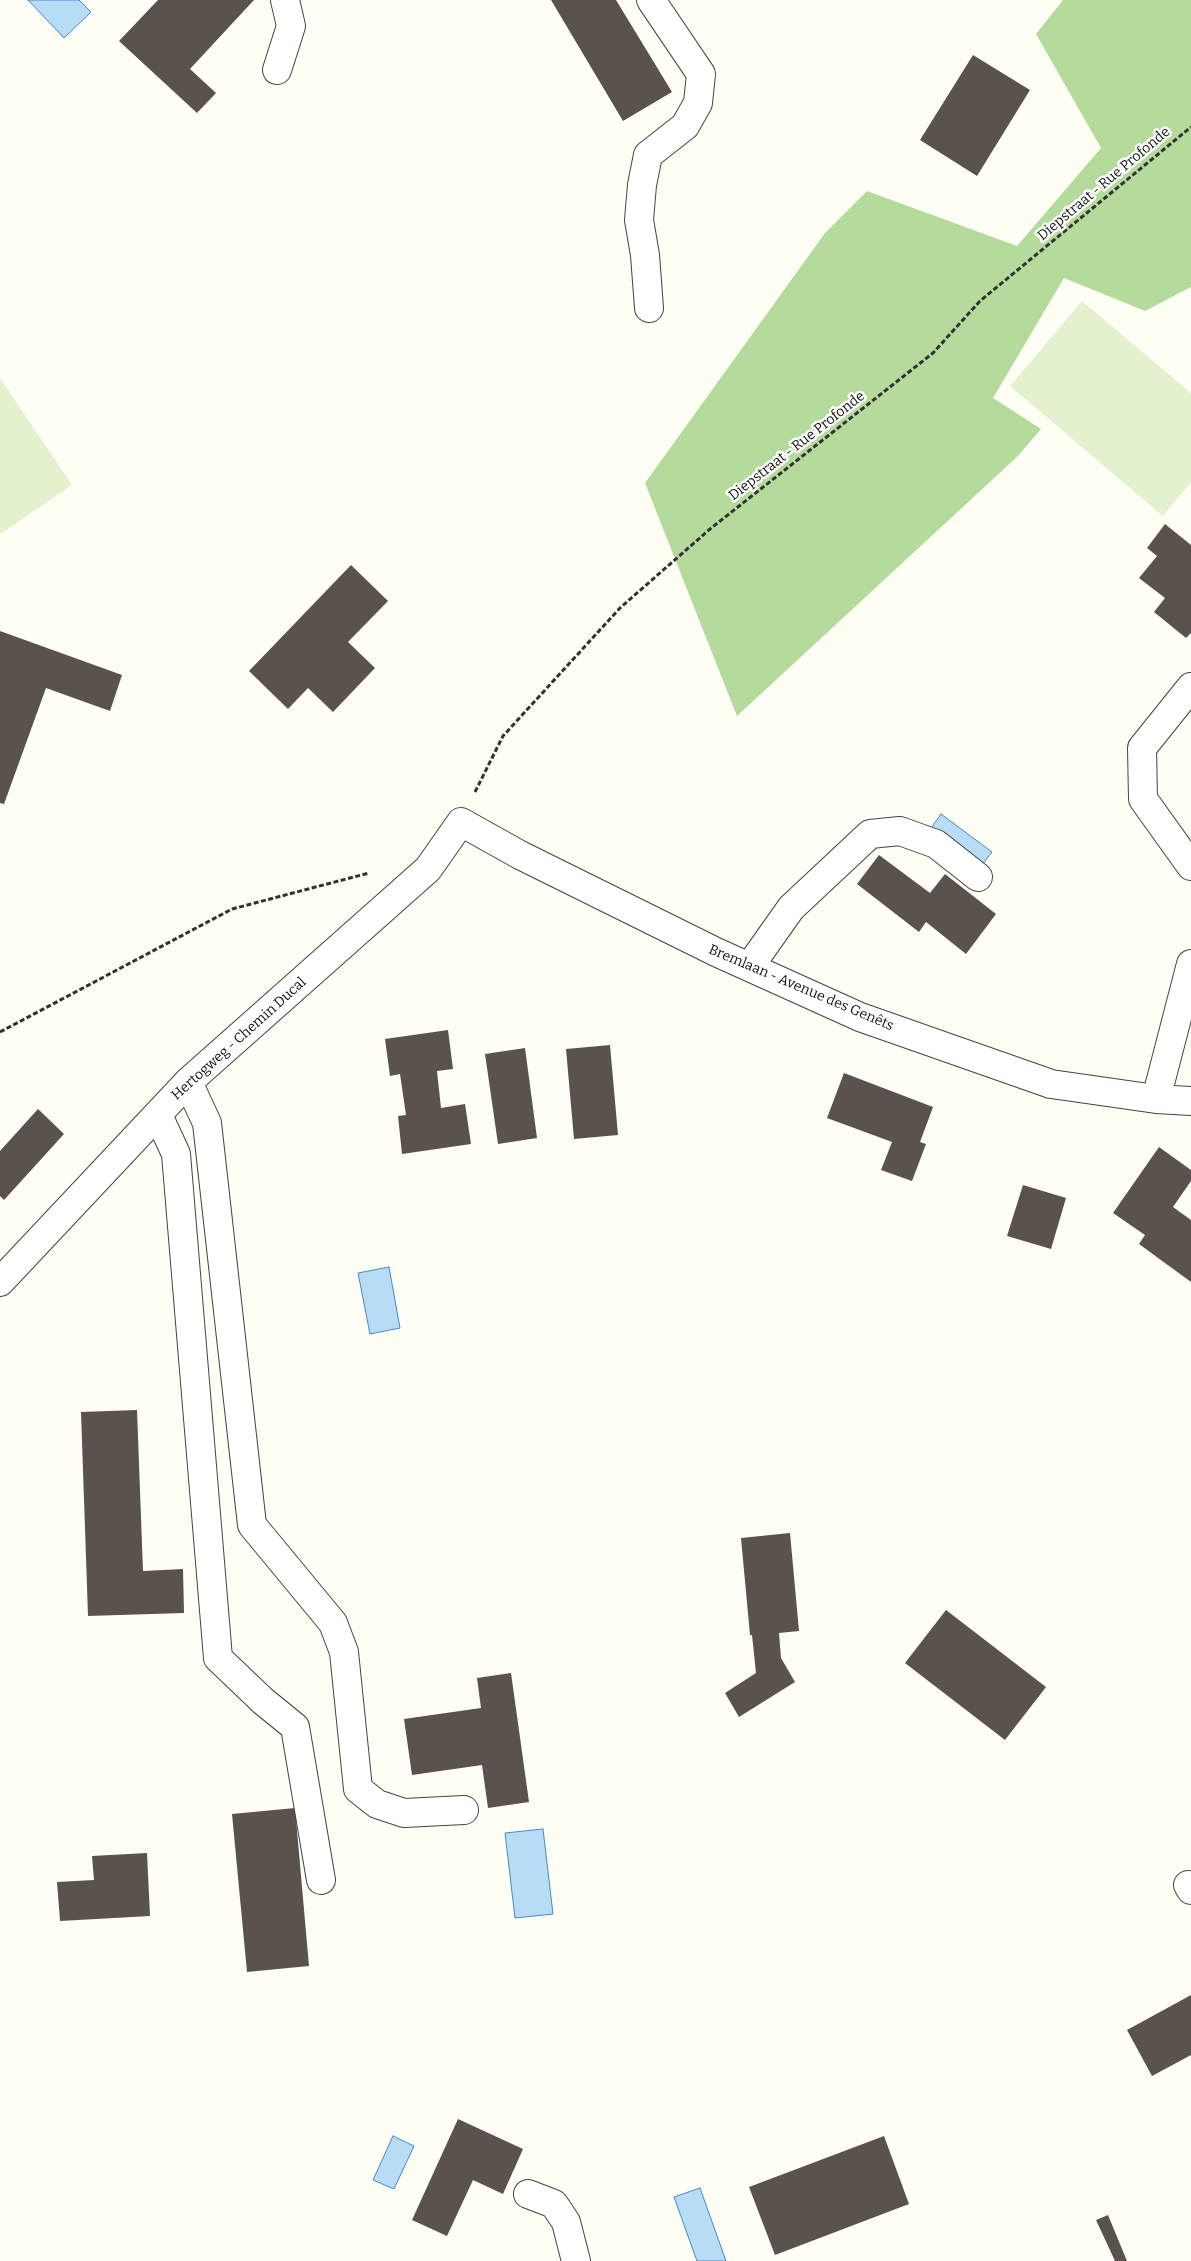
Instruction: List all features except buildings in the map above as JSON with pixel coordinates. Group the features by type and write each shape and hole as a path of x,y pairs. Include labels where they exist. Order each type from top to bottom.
{"street":[{"path":"277,70 291,26 285,0"},
{"path":"649,308 645,255 638,220 648,154 685,126 698,103 701,74 651,0"},
{"path":"1191,687 1142,748 1143,799 1191,866"},
{"name":"Bremlaan - Avenue des Genêts","path":"460,822 520,855 716,952 860,1017 1051,1084 1156,1100 1191,1101"},
{"name":"Hertogweg - Chemin Ducal","path":"0,1282 188,1082 428,869 460,822"},
{"path":"750,966 791,908 870,834 900,831 936,844 978,877"},
{"path":"1156,1100 1191,964"},
{"path":"188,1082 207,1123 252,1525 333,1623 344,1652 358,1789 377,1804 404,1813 464,1810"},
{"path":"158,1115 176,1154 218,1658 262,1701 295,1727 321,1880"},
{"path":"528,2194 554,2204 566,2222 576,2261"}],"path":[{"name":"Diepstraat - Rue Profonde","path":"460,822 503,736 620,608 710,529 932,353 980,302 1191,127"},
{"path":"0,1032 232,909 372,873"}],"green space":[{"path":"1063,0 1191,0 1191,287 1145,311 1064,278 993,398 1041,429 1018,456 737,716 645,483 825,233 867,191 1017,246 1101,148 1036,34"},
{"path":"1082,301 1191,393 1191,482 1163,516 1010,386"},
{"path":"0,378 72,485 0,534"}],"water":[{"path":"28,0 79,0 91,12 64,38"},
{"path":"941,814 992,852 981,866 931,828"},
{"path":"389,1267 400,1328 370,1334 358,1273"},
{"path":"543,1829 553,1914 515,1918 505,1833"},
{"path":"393,2136 414,2146 394,2189 373,2180"},
{"path":"700,2188 726,2261 697,2261 674,2197"}]}
